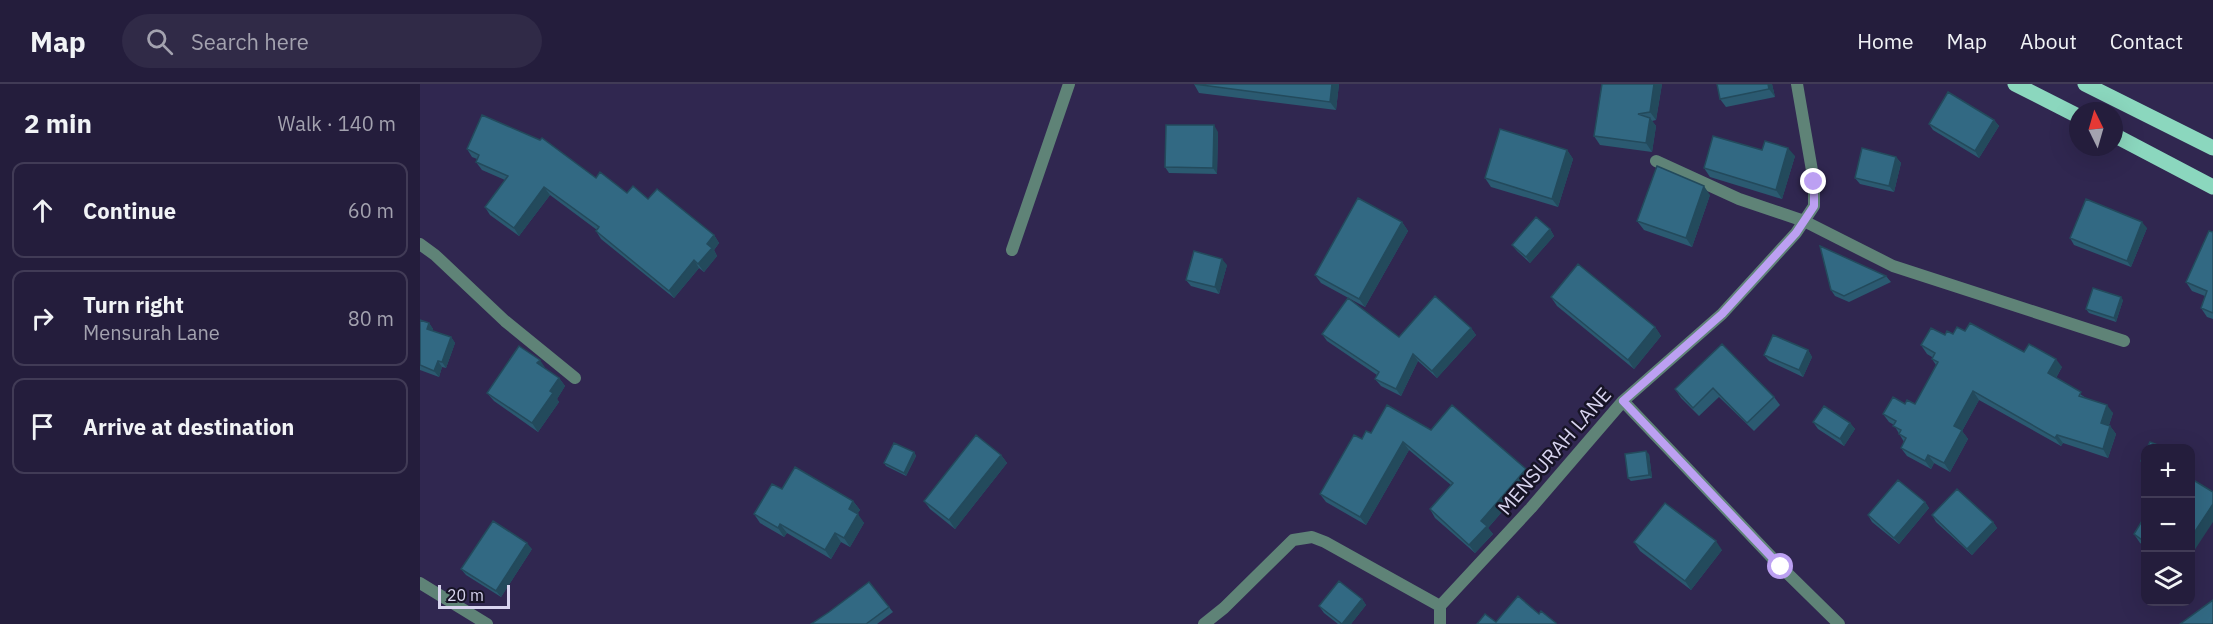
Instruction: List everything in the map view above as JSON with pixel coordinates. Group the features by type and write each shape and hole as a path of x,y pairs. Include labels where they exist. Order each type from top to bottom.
{"main road":[{"path":"2015,84 2069,111"},
{"path":"2085,84 2213,148"},
{"path":"2123,140 2213,187"}],"street":[{"path":"1012,250 1069,84"},
{"name":"MENSURAH LANE","path":"1440,606 1531,508 1623,401 1722,314 1796,233 1814,206 1814,182 1797,84"},
{"path":"1656,161 1739,199 1804,221 1893,266 2124,341"},
{"path":"420,244 435,255 505,321 575,378"},
{"path":"1623,401 1781,567 1839,624"},
{"path":"1204,624 1224,608 1293,540 1312,537 1440,606 1440,624"},
{"path":"420,583 487,624"}],"building":[{"path":"1194,84 1332,84 1330,102"},
{"path":"1602,84 1654,84 1650,112 1638,114 1650,118 1646,143 1594,136"},
{"path":"1717,84 1768,84 1769,89 1720,99"},
{"path":"1948,92 1994,120 1975,151 1929,124"},
{"path":"482,115 540,140 542,138 596,178 600,172 627,193 633,186 648,199 657,189 714,235 707,244 712,248 698,264 694,260 669,291 596,231 599,227 544,187 514,228 485,207 508,176 476,162 479,155 467,149"},
{"path":"1166,125 1214,125 1213,168 1165,167"},
{"path":"1500,129 1567,150 1552,199 1485,178"},
{"path":"1713,136 1762,150 1765,141 1788,148 1776,190 1704,168"},
{"path":"1862,148 1896,157 1889,186 1855,178"},
{"path":"1657,166 1704,186 1686,238 1637,221"},
{"path":"1358,198 1402,222 1359,299 1315,275"},
{"path":"2086,199 2142,222 2127,261 2070,238"},
{"path":"1536,217 1550,229 1526,257 1512,245"},
{"path":"2209,231 2213,232 2213,313 2201,308 2207,291 2186,282"},
{"path":"1820,246 1886,276 1844,296 1831,290"},
{"path":"1194,251 1222,259 1215,287 1186,280"},
{"path":"1578,264 1655,327 1628,360 1551,297"},
{"path":"2093,288 2121,297 2114,318 2086,309"},
{"path":"1435,296 1471,328 1432,371 1413,354 1396,389 1375,379 1379,372 1322,334 1348,298 1399,337"},
{"path":"420,320 429,323 427,329 451,337 442,362 438,361 434,371 420,365"},
{"path":"1970,323 2024,352 2029,344 2056,359 2048,373 2081,392 2079,396 2107,405 2101,423 2110,426 2103,449 2057,435 2055,438 1973,391 1954,426 1962,430 1944,463 1928,455 1925,461 1901,448 1906,438 1899,434 1901,430 1893,426 1896,421 1883,414 1893,397 1905,404 1907,400 1915,404 1938,362 1932,359 1935,353 1921,345 1931,328 1945,335 1947,331 1953,334 1957,327 1965,331"},
{"path":"1773,335 1808,350 1799,370 1764,355"},
{"path":"1722,344 1774,397 1747,423 1713,388 1693,408 1675,389"},
{"path":"519,346 540,360 537,363 559,378 550,391 553,393 532,423 487,393"},
{"path":"1387,405 1431,430 1452,405 1526,469 1481,521 1487,526 1469,545 1430,509 1453,483 1403,442 1360,517 1320,494 1354,435 1362,439 1366,431 1371,433"},
{"path":"1824,406 1850,423 1840,439 1813,422"},
{"path":"976,435 1001,455 949,520 924,501"},
{"path":"894,443 914,452 904,473 884,463"},
{"path":"1646,451 1649,475 1628,478 1625,454"},
{"path":"795,467 853,501 849,509 858,514 844,538 835,533 825,550 780,524 778,528 754,514 772,484 782,489"},
{"path":"1898,480 1925,502 1894,538 1868,515"},
{"path":"2195,481 2213,492 2213,504 2195,531"},
{"path":"1957,489 1993,522 1967,549 1932,515"},
{"path":"1665,503 1716,541 1685,581 1634,542"},
{"path":"493,521 527,543 496,591 461,569"},
{"path":"2141,523 2141,539 2134,534"},
{"path":"1339,581 1362,599 1342,624 1319,606"},
{"path":"869,582 889,607 866,624 811,624 829,612"},
{"path":"1518,596 1539,614 1541,611 1556,623 1477,624 1485,614 1496,622"},
{"path":"2213,600 2213,624 2180,624"}],"route":[{"path":"1781,567 1623,401 1722,314 1796,233 1814,206 1814,182"}]}
